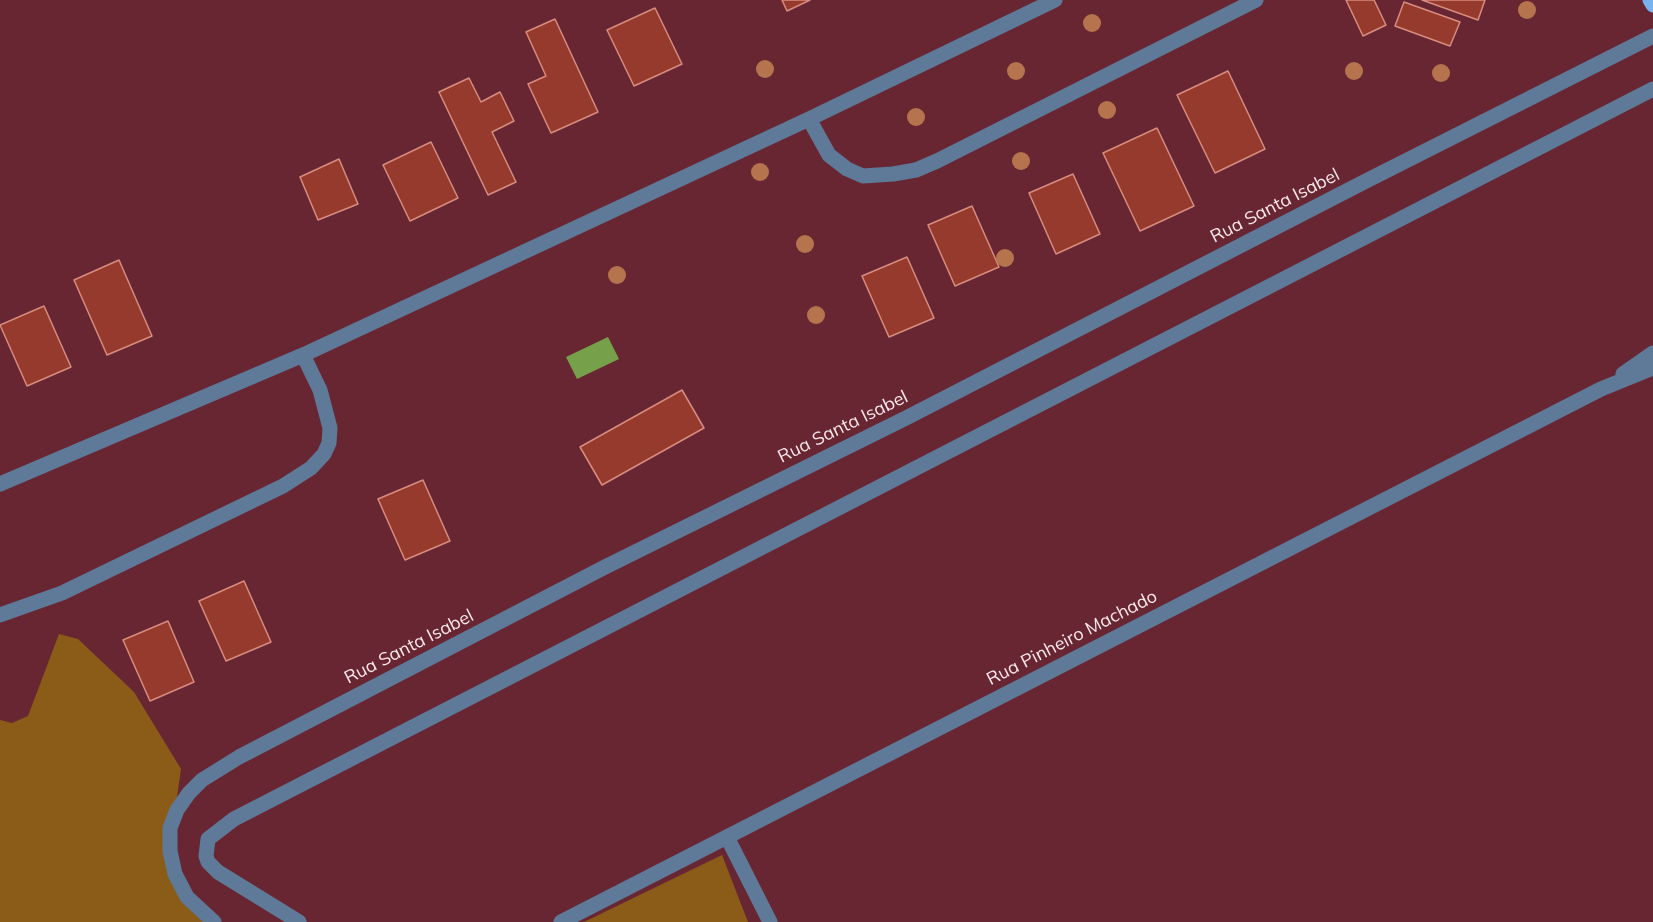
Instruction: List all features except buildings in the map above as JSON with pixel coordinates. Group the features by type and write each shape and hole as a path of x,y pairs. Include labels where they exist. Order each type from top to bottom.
{"main road":[{"path":"1650,0 1653,5"}],"street":[{"path":"0,484 303,355 809,118 1054,0"},
{"path":"809,118 829,155 847,169 863,176 915,170 948,156 1257,0"},
{"name":"Rua Santa Isabel","path":"214,922 187,897 175,874 170,851 170,828 177,810 189,793 202,780 239,757 605,567 906,418 1653,36"},
{"path":"299,922 218,872 208,862 206,856 208,839 234,819 1653,89"},
{"path":"1601,389 1653,353"},
{"path":"0,615 62,593 283,486 311,468 324,454 329,443 330,428 320,390 303,355"},
{"path":"1601,389 1653,368"},
{"name":"Rua Pinheiro Machado","path":"561,922 1601,389"},
{"path":"727,837 770,922"}],"shaded area":[{"path":"608,337 619,359 577,379 566,357"},
{"path":"59,634 78,639 134,692 181,769 177,797 168,826 187,906 203,922 0,922 0,720 12,723 28,716"},
{"path":"722,855 748,922 584,922"}]}
